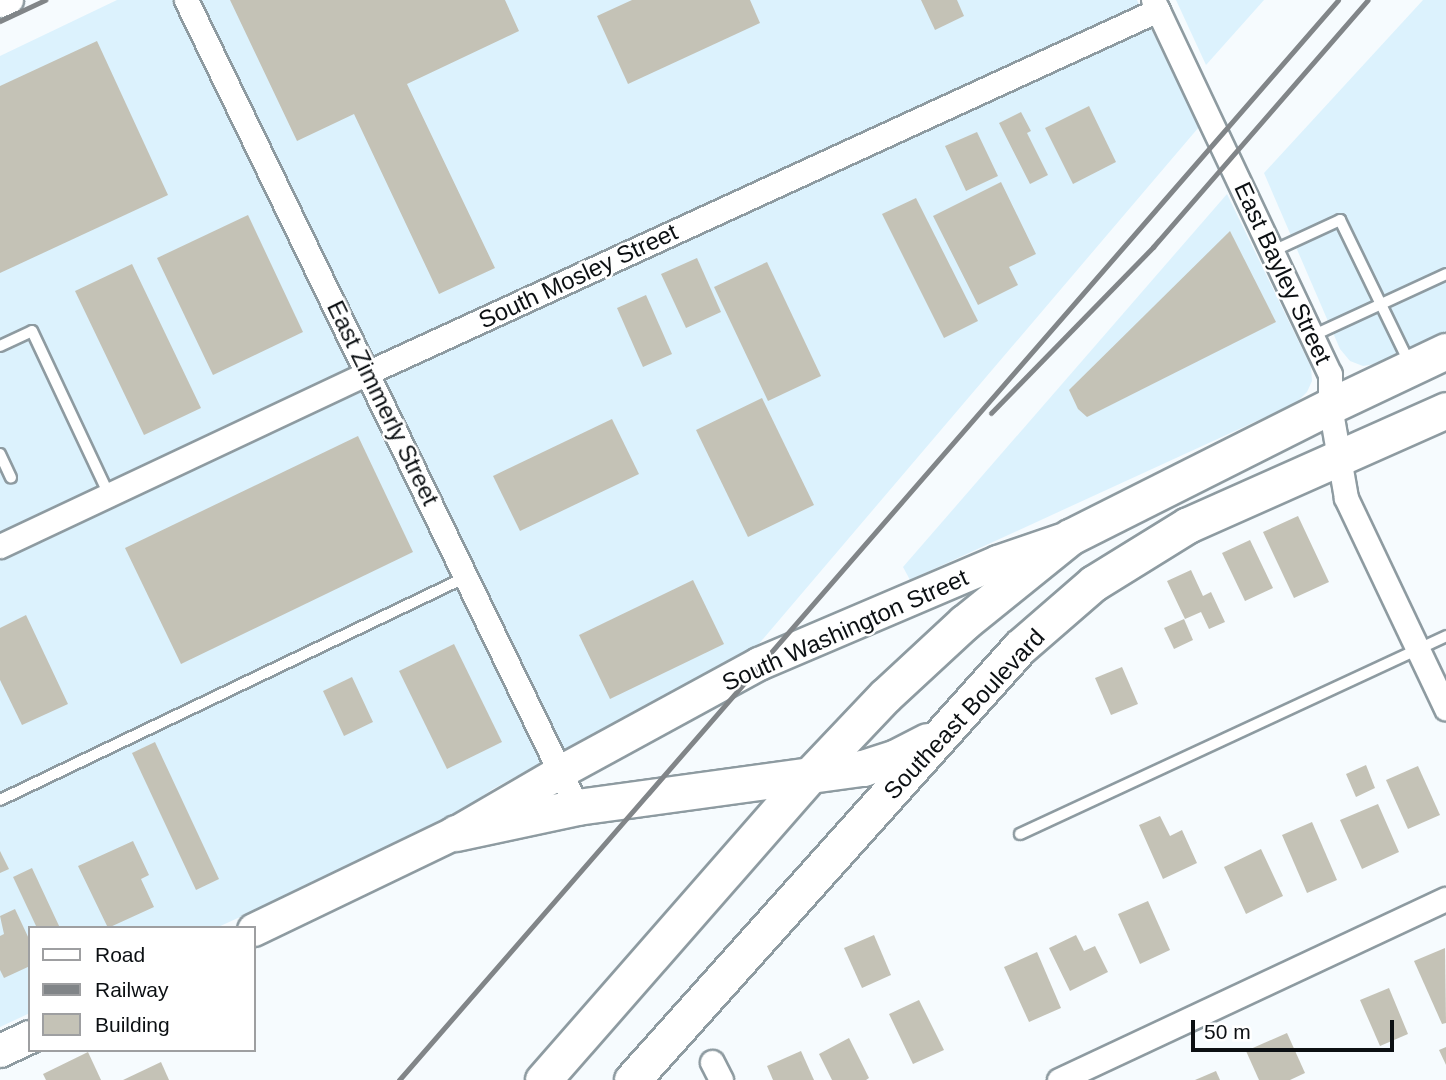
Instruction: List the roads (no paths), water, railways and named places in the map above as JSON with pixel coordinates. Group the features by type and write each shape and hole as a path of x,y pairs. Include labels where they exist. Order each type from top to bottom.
{"main road":[{"name":"South Washington Street","path":"1070,537 1330,406 1446,351"},
{"name":"Southeast Boulevard","path":"632,1080 1020,647 1094,583 1188,525 1446,410"},
{"path":"543,1080 808,777 885,696 965,622 1070,537"},
{"path":"456,833 578,807 863,768 896,757 944,732"}],"street":[{"path":"0,5 11,0"},
{"name":"East Zimmerly Street","path":"186,0 369,372 559,773 578,807"},
{"name":"South Mosley Street","path":"0,546 1156,5"},
{"name":"East Bayley Street","path":"1156,5 1330,374 1330,406 1346,498 1446,709"},
{"name":"South Washington Street","path":"256,929 456,833 559,773 759,664 998,562 1070,537"},
{"path":"1059,1080 1446,899"},
{"path":"0,1051 28,1038"}],"lane":[{"path":"1273,251 1340,220 1411,367"},
{"path":"1312,336 1446,274"},
{"path":"0,346 32,331 109,495"},
{"path":"0,454 11,478"},
{"path":"0,800 466,577"},
{"path":"1020,834 1446,636"}],"railway":[{"path":"0,21 45,0"},
{"path":"399,1080 1338,0"},
{"path":"991,413 1153,247 1368,0"}]}
